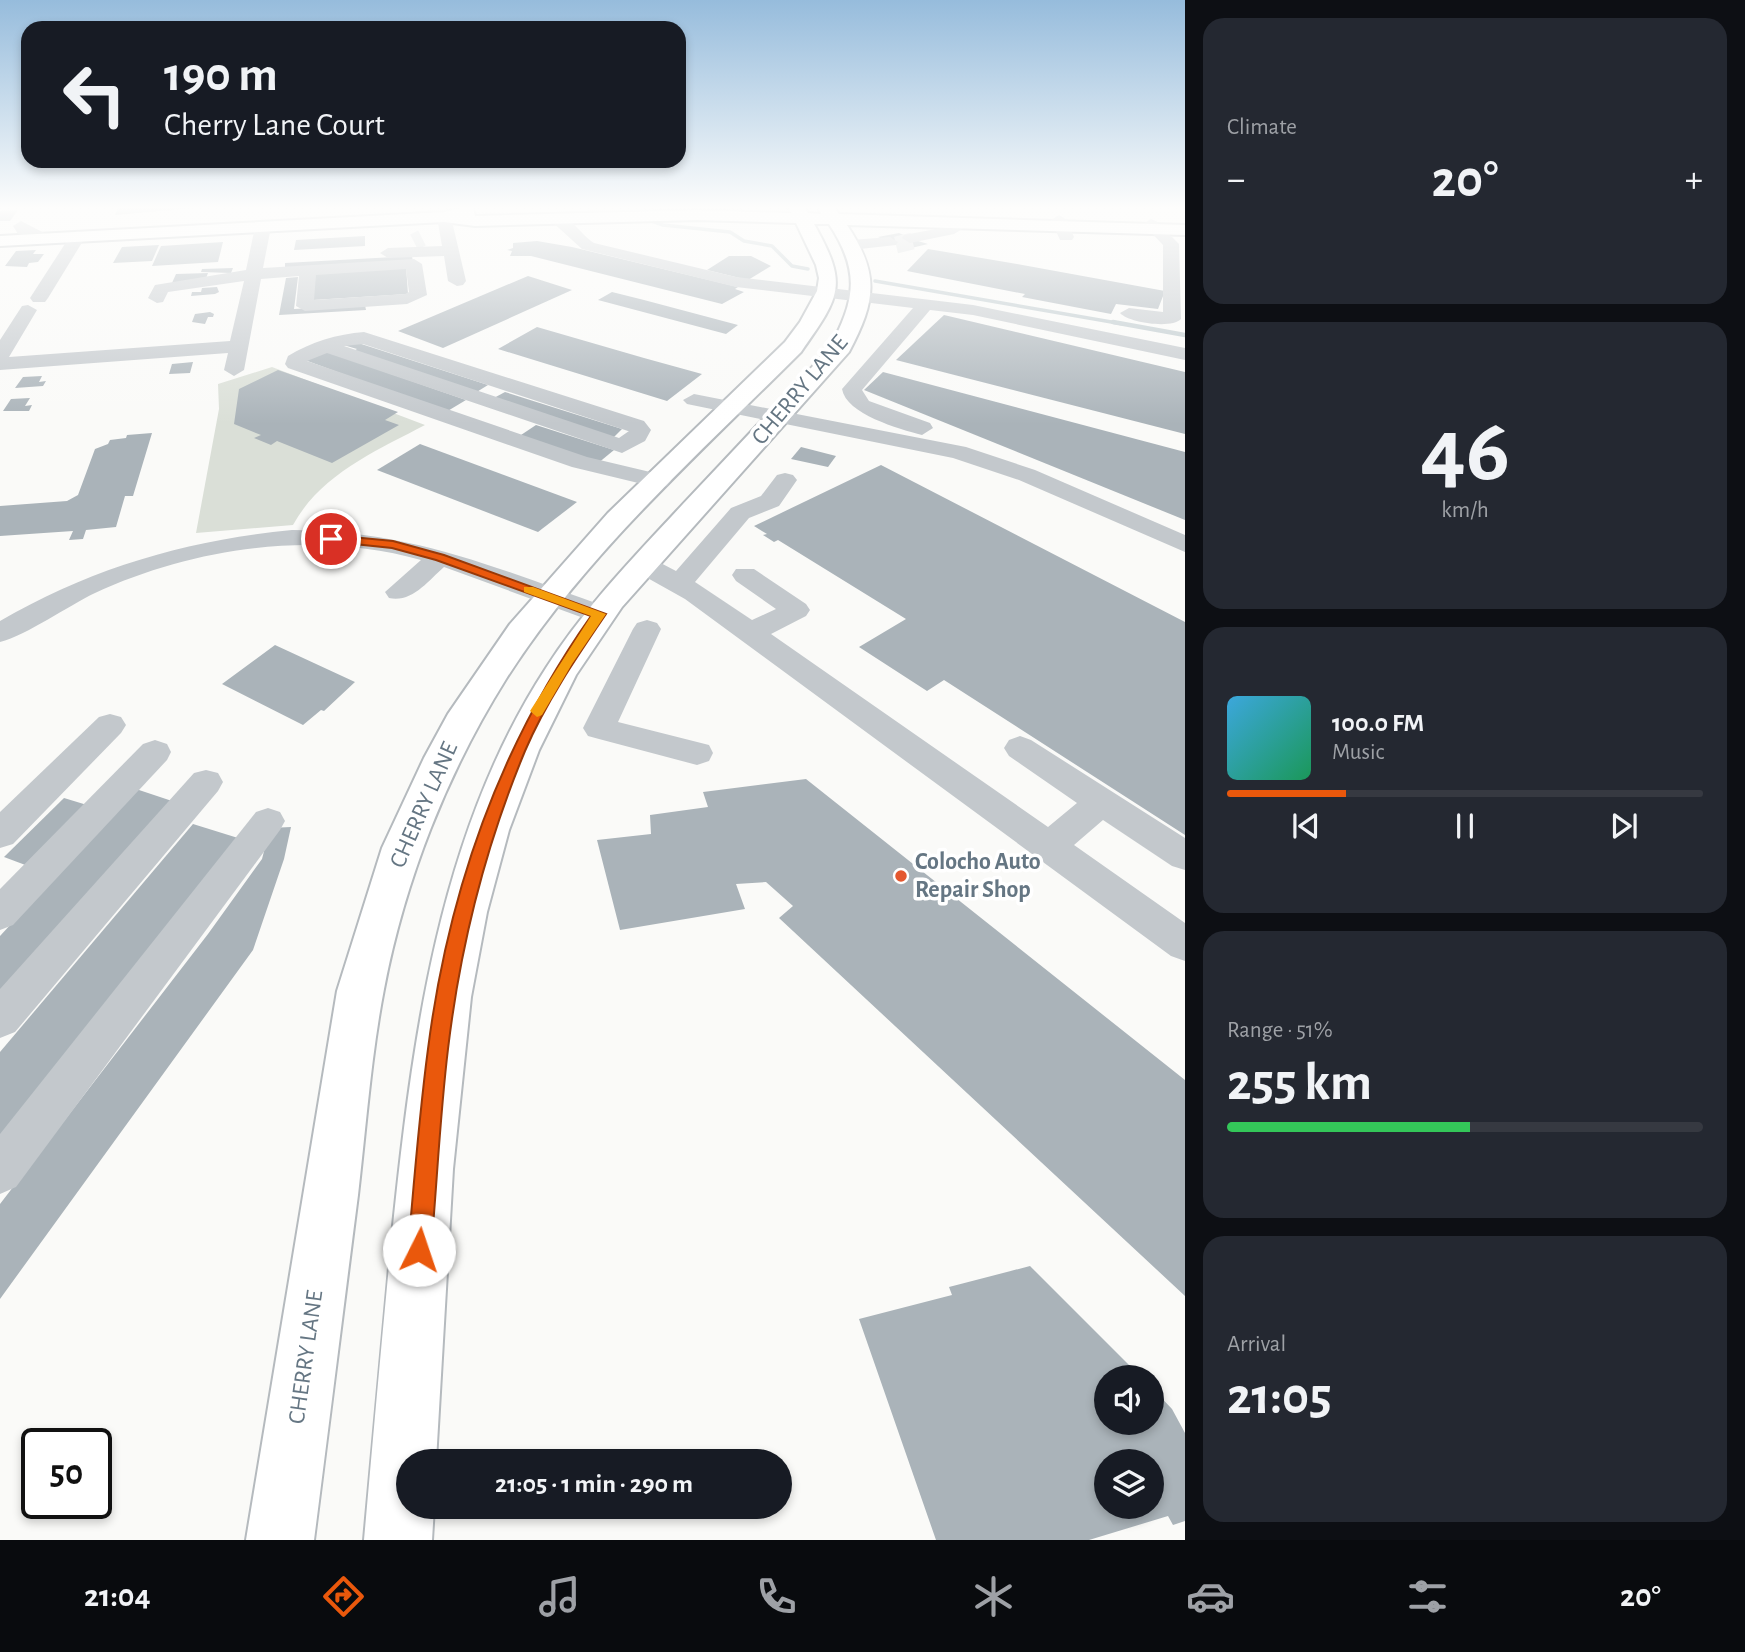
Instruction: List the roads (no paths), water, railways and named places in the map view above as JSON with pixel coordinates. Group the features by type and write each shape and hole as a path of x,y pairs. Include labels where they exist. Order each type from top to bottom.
{"main road":[{"path":"835,280 838,283"},
{"name":"CHERRY LANE","path":"279,1540 360,991 373,934 416,810 451,741 505,654 550,597 587,554 659,481 713,404 793,347 843,280"},
{"name":"CHERRY LANE","path":"398,1540 425,1171 438,1048 450,974 486,834 518,750 565,663 599,614 662,574 779,417 838,352 857,319 838,283"}],"street":[{"path":"0,356 50,280"},
{"path":"157,298 161,289 198,280"},
{"path":"234,370 253,280"},
{"path":"307,280 305,306 407,299 418,295 416,280"},
{"path":"727,280 838,283 926,304 1030,321 1185,354"},
{"path":"1129,313 1172,319 1171,280"},
{"path":"926,304 852,389 854,399 862,405 970,445 989,461"},
{"path":"325,346 622,446 637,436 640,430 364,338 344,339 325,346 300,357 295,364 580,462 659,481"},
{"path":"0,364 240,346"},
{"path":"453,418 510,386"},
{"path":"713,404 931,445 989,461 1185,544"},
{"path":"786,480 770,501 740,513 662,574 750,633 1185,944"},
{"path":"0,633 76,590 155,561 214,547 266,540 350,539 393,545 440,557 599,614"},
{"path":"399,593 440,557"},
{"path":"745,575 796,610 750,633"},
{"path":"647,629 598,728 697,753"},
{"path":"0,834 110,725"},
{"path":"1020,748 1185,856"},
{"path":"0,914 155,752"},
{"path":"0,1019 206,782"},
{"path":"1047,846 1102,802"},
{"path":"0,1171 268,821"}],"waterway":[{"path":"875,281 1123,324"},
{"path":"1113,322 1185,335"}],"place":[{"name":"Colocho Auto Repair Shop","path":"901,876"}]}
